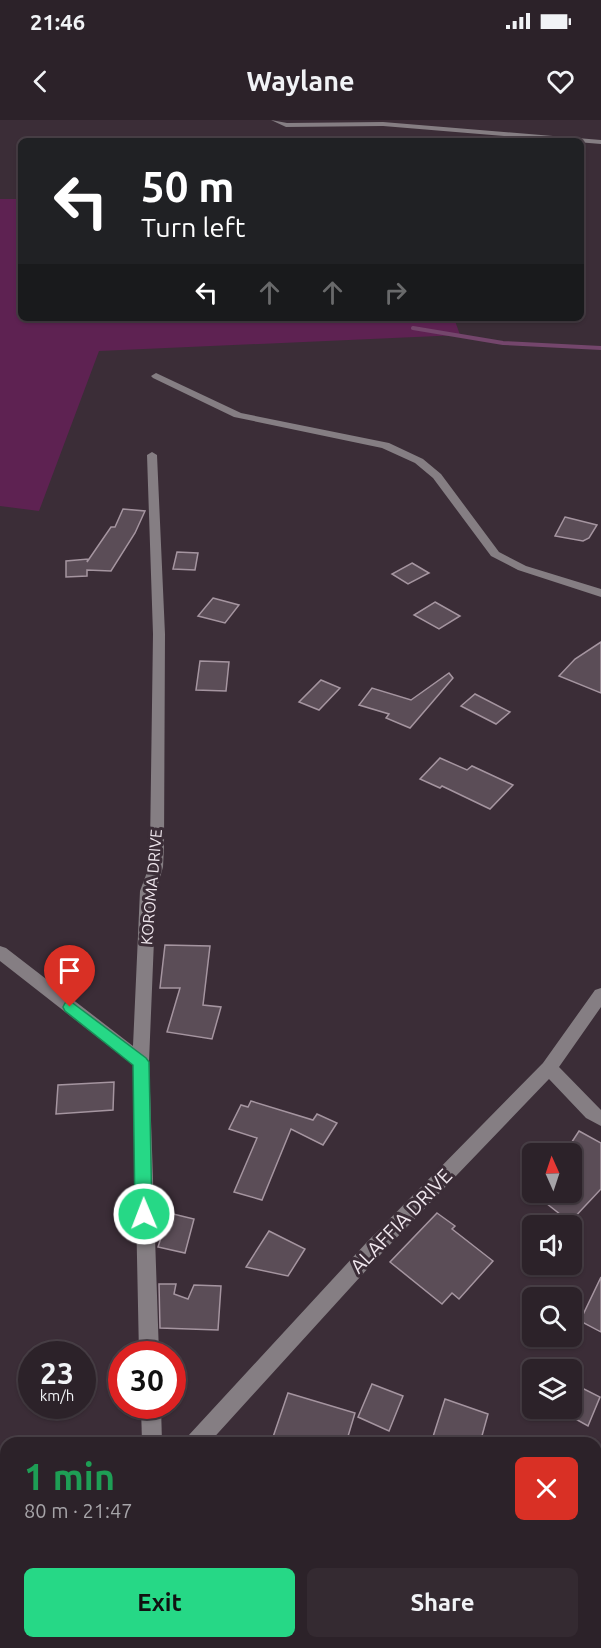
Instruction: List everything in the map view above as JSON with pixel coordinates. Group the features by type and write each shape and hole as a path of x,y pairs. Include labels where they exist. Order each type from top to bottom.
{"street":[{"path":"275,120 286,125 383,124 553,138"},
{"path":"584,141 601,142"},
{"path":"156,376 238,415 385,445 419,461 436,476 495,554 522,568 601,593"},
{"name":"KOROMA DRIVE","path":"149,1341 141,1062 148,891 156,867 157,847 159,618 152,455"},
{"path":"0,952 141,1062"},
{"name":"ALAFFIA DRIVE","path":"201,1437 374,1248 549,1068 601,994"},
{"path":"549,1068 592,1113 601,1119"},
{"path":"151,1419 152,1437"}],"shaded area":[{"path":"0,199 18,199 18,321 455,321 460,335 99,351 39,511 0,506"}],"building":[{"path":"123,509 145,511 135,533 111,571 87,570 87,576 66,577 66,561 88,559 87,562 111,527 115,527"},
{"path":"565,517 597,525 589,538 583,541 555,536"},
{"path":"177,552 198,553 195,570 173,569"},
{"path":"412,563 429,573 408,584 392,574"},
{"path":"213,598 239,605 225,623 198,616"},
{"path":"435,602 460,616 439,629 414,615"},
{"path":"601,642 601,693 559,676 575,659"},
{"path":"200,661 229,662 226,691 196,690"},
{"path":"449,673 453,678 410,728 386,718 389,714 359,705 372,688 411,700"},
{"path":"321,680 340,688 319,710 299,702"},
{"path":"475,694 510,712 496,724 461,706"},
{"path":"440,758 467,770 472,766 513,785 490,809 442,786 440,788 420,779"},
{"path":"165,945 210,946 203,1005 221,1007 212,1039 167,1032 180,988 160,988"},
{"path":"114,1082 113,1110 56,1114 58,1085"},
{"path":"251,1101 313,1120 317,1114 337,1123 323,1145 291,1129 262,1200 234,1192 257,1138 229,1129 241,1105 248,1107"},
{"path":"579,1131 601,1143 601,1189 577,1215 561,1215 546,1203 582,1203 582,1143 571,1143"},
{"path":"169,1213 194,1219 185,1253 158,1247"},
{"path":"437,1213 455,1226 452,1229 493,1261 459,1299 452,1293 442,1304 390,1262"},
{"path":"269,1231 305,1249 288,1276 246,1267"},
{"path":"601,1277 601,1332 582,1322 582,1317"},
{"path":"159,1284 176,1284 174,1294 188,1299 194,1285 221,1286 218,1330 160,1328"},
{"path":"372,1384 403,1396 389,1431 358,1417"},
{"path":"582,1388 600,1397 588,1426 576,1419 582,1419"},
{"path":"288,1393 355,1413 348,1437 273,1437"},
{"path":"445,1399 488,1414 482,1437 433,1437"}],"waterway":[{"path":"413,328 503,343 601,348"}],"route":[{"path":"70,1007 141,1062 144,1214"}]}
